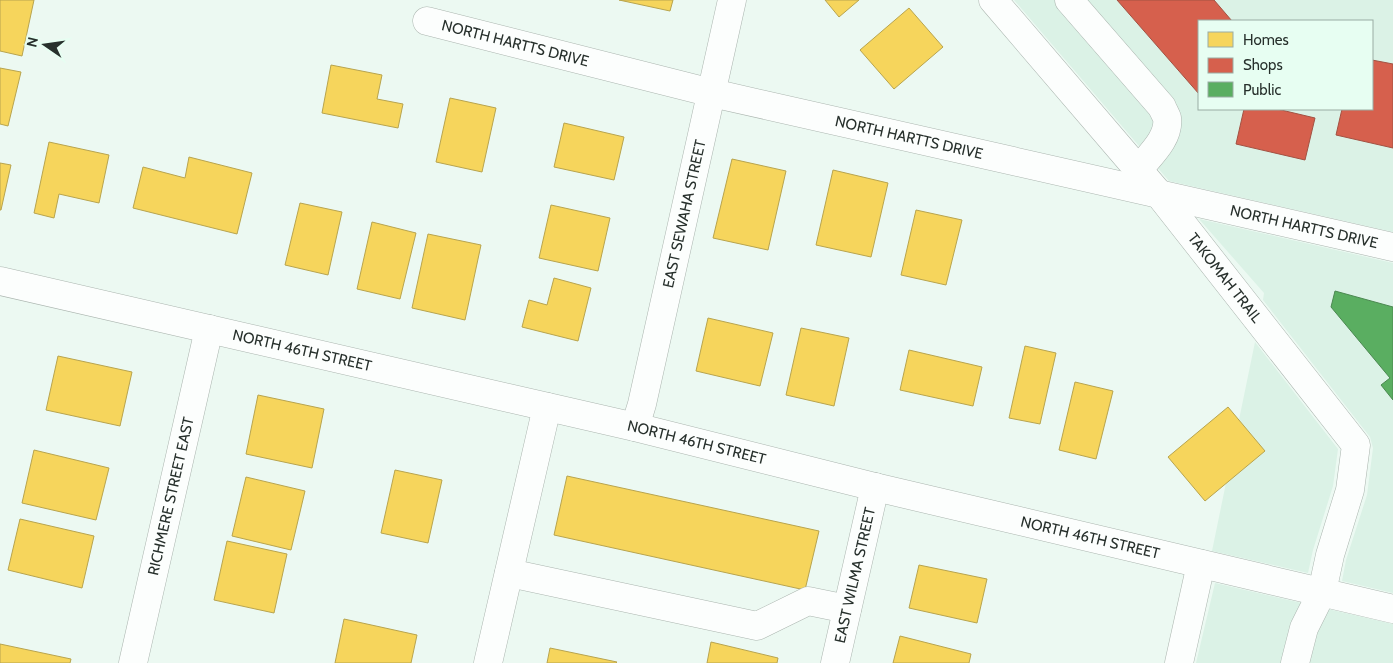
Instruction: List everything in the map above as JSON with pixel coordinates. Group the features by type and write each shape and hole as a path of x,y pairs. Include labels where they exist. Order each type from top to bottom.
{"street":[{"name":"EAST SEWAHA STREET","path":"635,427 642,404 732,0"},
{"name":"TAKOMAH TRAIL","path":"993,0 1159,194 1356,445 1350,490 1330,555 1322,592 1304,628 1295,663"},
{"path":"1069,0 1162,107 1167,119 1164,134 1157,147 1138,170"},
{"name":"NORTH HARTTS DRIVE","path":"427,21 712,93 1393,247"},
{"name":"NORTH 46TH STREET","path":"0,280 635,427 875,487 1393,609"},
{"name":"RICHMERE STREET EAST","path":"133,663 209,328"},
{"path":"488,663 548,407"},
{"name":"EAST WILMA STREET","path":"835,663 875,487"},
{"path":"1179,663 1201,564"},
{"path":"509,573 757,626 808,601 847,609"}],"shaded area":[{"path":"1014,0 1393,0 1393,232 1169,181"},
{"path":"1199,219 1393,263 1393,593 1342,581 1346,560 1367,495 1373,448 1370,437 1263,300 1264,293"},
{"path":"1255,342 1338,449 1333,486 1313,550 1308,573 1212,551"},
{"path":"1215,583 1393,624 1393,663 1196,663"}],"building: Homes":[{"path":"0,0 34,0 22,56 0,51"},
{"path":"619,0 673,0 670,11"},
{"path":"825,0 859,0 839,17"},
{"path":"909,8 943,47 894,89 860,50"},
{"path":"331,65 382,75 377,99 403,104 398,128 322,113"},
{"path":"0,68 21,72 8,126 0,124"},
{"path":"450,98 496,108 482,172 436,162"},
{"path":"564,123 624,137 614,180 554,167"},
{"path":"49,142 109,155 99,203 59,194 54,218 34,213"},
{"path":"189,157 252,173 237,234 133,208 143,167 185,178"},
{"path":"732,159 786,171 768,250 713,238"},
{"path":"0,163 11,165 1,210 0,210"},
{"path":"833,170 888,183 871,257 816,245"},
{"path":"300,203 342,212 328,275 285,265"},
{"path":"551,205 610,218 598,271 539,258"},
{"path":"916,210 962,220 946,285 901,275"},
{"path":"372,222 416,233 400,299 357,289"},
{"path":"428,234 481,245 465,320 412,308"},
{"path":"554,278 591,288 578,341 522,327 529,300 547,305"},
{"path":"708,318 773,333 760,386 696,371"},
{"path":"801,328 849,338 834,406 786,395"},
{"path":"1025,346 1056,353 1040,424 1009,418"},
{"path":"909,350 982,367 973,406 900,390"},
{"path":"58,356 132,372 120,426 46,410"},
{"path":"1075,382 1113,391 1096,459 1059,450"},
{"path":"258,395 324,409 312,468 246,454"},
{"path":"1228,407 1265,451 1205,501 1168,457"},
{"path":"34,450 109,468 96,520 22,503"},
{"path":"395,470 442,480 428,543 381,533"},
{"path":"567,476 819,531 805,590 554,535"},
{"path":"246,477 305,491 291,550 232,536"},
{"path":"20,519 94,536 82,588 8,570"},
{"path":"227,541 287,554 274,613 214,600"},
{"path":"919,565 987,579 977,623 909,608"},
{"path":"344,619 417,635 411,663 335,663"},
{"path":"900,636 971,654 969,663 893,663"},
{"path":"711,642 778,658 777,663 707,663"},
{"path":"0,644 71,659 70,663 0,663"},
{"path":"550,648 617,662 547,663"}],"building: Shops":[{"path":"1117,0 1214,0 1231,20 1198,20 1198,93"},
{"path":"1373,60 1393,64 1393,148 1336,135 1342,110 1373,110"},
{"path":"1244,110 1281,110 1315,118 1305,160 1236,144"}],"building: Public":[{"path":"1335,291 1393,307 1393,400 1381,385 1390,378 1331,307"}]}
